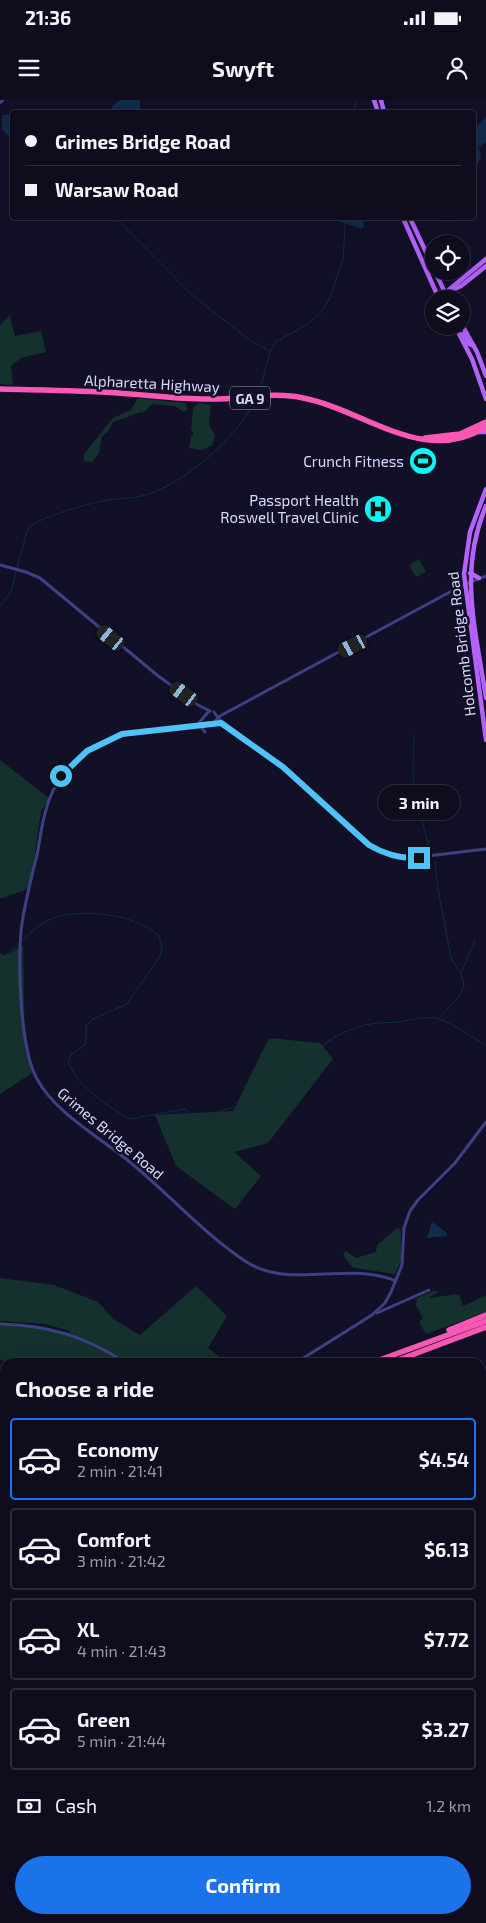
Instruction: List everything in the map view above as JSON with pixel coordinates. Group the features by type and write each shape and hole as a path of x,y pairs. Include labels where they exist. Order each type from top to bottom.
{"highway":[{"name":"Alpharetta Highway","path":"0,389 110,392 208,400 292,396 316,401 415,438 432,442 456,440 477,432 484,425"},
{"name":"Alpharetta Highway","path":"415,438 439,438 460,434 484,425"},
{"path":"432,442 439,438"},
{"path":"416,1346 486,1315"},
{"path":"384,1358 486,1320"},
{"path":"404,1358 486,1328"}],"main road":[{"path":"404,220 435,290"},
{"path":"411,220 444,290"},
{"path":"454,288 486,259"},
{"path":"450,290 486,266"},
{"path":"439,281 446,286 454,288"},
{"path":"461,335 486,399"},
{"path":"463,335 474,346"},
{"path":"468,335 486,376"},
{"path":"484,425 486,416"},
{"path":"477,432 486,432"},
{"name":"Holcomb Bridge Road","path":"486,489 468,540 464,585 486,740"},
{"name":"Holcomb Bridge Road","path":"486,506 474,537 470,572 486,698"},
{"path":"470,572 479,578"},
{"path":"457,588 464,591"}],"street":[{"path":"0,565 22,571 47,584 198,705 212,712 216,719 228,726"},
{"name":"Grimes Bridge Road","path":"206,720 216,719 457,588 486,576"},
{"path":"198,705 206,720"},
{"name":"Grimes Bridge Road","path":"226,713 212,712 206,720 197,726 122,734 96,745 68,768 56,785 46,810 22,930 21,950 26,1050 38,1081 58,1106 132,1164 223,1245 255,1267 287,1275 371,1273 396,1281"},
{"path":"224,723 226,713"},
{"path":"216,719 283,767 360,838 378,850 411,858 486,849"},
{"path":"197,726 205,732"},
{"path":"370,1316 387,1300 396,1281 402,1261 405,1224 410,1210 454,1163 486,1122"},
{"path":"303,1358 370,1316 429,1290"},
{"path":"0,1324 41,1326 67,1333 93,1343 117,1358"}],"green space":[{"path":"12,313 10,318 15,336 41,331 46,352 21,358 11,366 13,385 0,384 0,325"},
{"path":"138,398 185,403 188,409 184,412 175,406 152,404 143,413 141,412 113,422 107,433 102,436 99,453 92,462 84,461 84,454 113,418 131,410"},
{"path":"199,403 211,405 209,424 215,436 212,445 202,450 189,448 191,436 194,434 191,429 193,408"},
{"path":"419,559 426,572 416,577 409,565"},
{"path":"0,760 50,799 41,811 30,888 0,899"},
{"path":"23,946 25,1049 32,1073 0,1094 0,953 4,956"},
{"path":"269,1038 320,1043 333,1059 268,1143 234,1152 261,1176 235,1209 176,1166 155,1115 233,1111"},
{"path":"397,1228 401,1230 401,1261 395,1274 352,1267 343,1255 346,1251 356,1258 376,1252 377,1245"},
{"path":"0,1278 54,1285 98,1302 113,1319 140,1335 196,1286 227,1316 208,1348 222,1358 0,1358 0,1326 26,1325 69,1333 70,1331 45,1324 0,1321"},
{"path":"433,1291 439,1292 428,1298 459,1294 463,1306 486,1295 486,1312 426,1334 419,1322 423,1318 416,1305 417,1298"}],"water":[{"path":"120,100 140,100 140,110 113,110 112,106"},
{"path":"2,115 10,115 10,137 2,130"},
{"path":"486,117 486,142 479,147 481,158 476,167 476,127"},
{"path":"363,220 364,227 361,229 338,221"},
{"path":"432,1222 447,1233 447,1236 427,1238"}],"waterway":[{"path":"354,110 357,100"},
{"path":"118,220 191,294 248,339 269,351"},
{"path":"259,393 270,352 275,342 308,324 328,302 343,260 345,225"},
{"path":"0,607 11,591 27,531 31,526 68,510 107,500 142,496 174,482 208,458 223,443 237,428 256,399"},
{"path":"414,735 413,773 416,801 431,853"},
{"path":"435,862 451,958 461,974 464,985 459,997 439,1018"},
{"path":"0,958 45,922 71,914 104,914 120,917 149,928 159,936 162,949 160,956 127,1004 93,1019 86,1026 86,1044 71,1055 68,1061 72,1070 85,1087 112,1109 130,1119 185,1109 194,1117 202,1119 232,1108 253,1117 265,1112 282,1098 321,1047 344,1032 371,1024 434,1018 452,1024 486,1045"},
{"path":"461,973 475,940"}],"place":[{"name":"Crunch Fitness","path":"423,461"},
{"name":"Passport Health Roswell Travel Clinic","path":"378,509"}],"route":[{"path":"61,776 87,751 122,734 134,731 177,729 206,723 221,723 228,726 283,767 323,802 353,833 369,845 384,853 404,858 419,858"}]}
